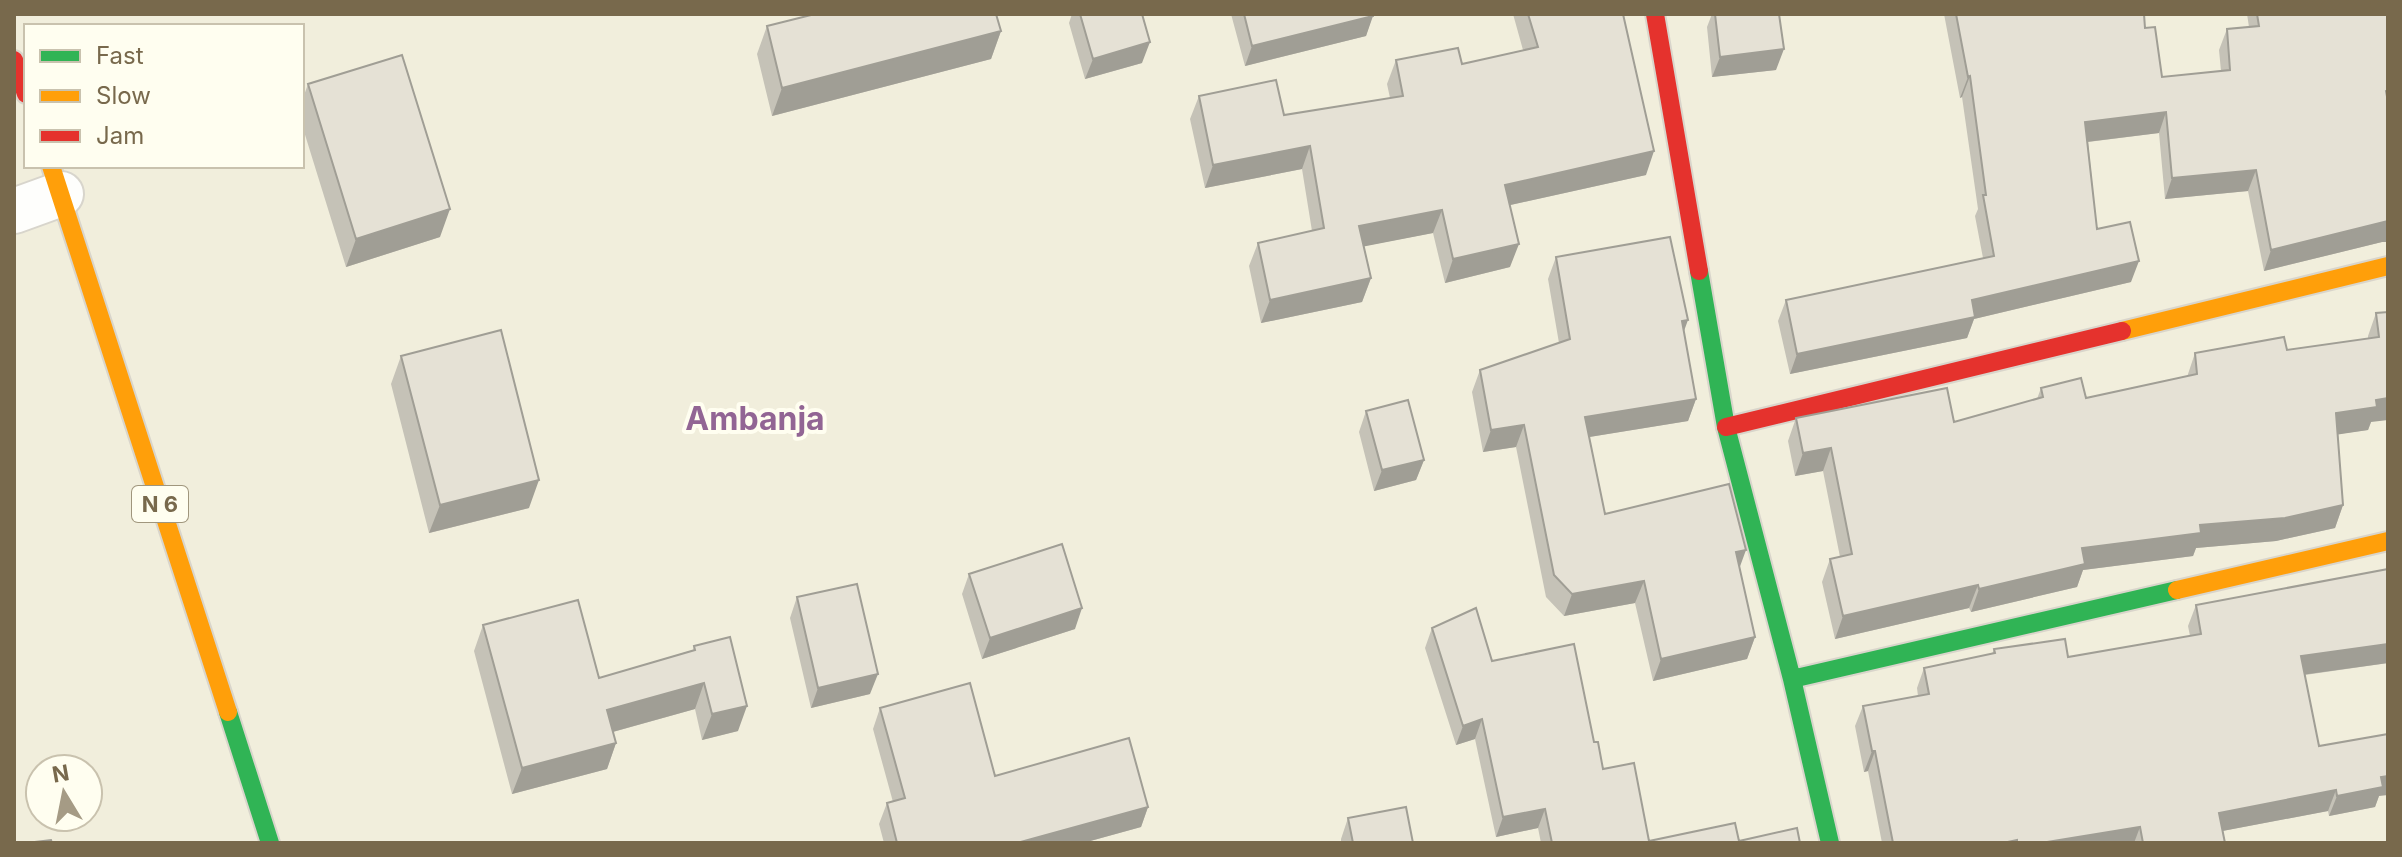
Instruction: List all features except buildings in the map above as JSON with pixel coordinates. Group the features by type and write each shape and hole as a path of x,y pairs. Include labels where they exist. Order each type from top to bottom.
{"street":[{"path":"1655,14 1726,427 1792,679 1830,843"},
{"path":"14,60 24,88"},
{"path":"14,211 56,180"},
{"name":"N 6","path":"56,180 270,843"},
{"path":"1726,427 2388,266"},
{"path":"1792,679 2388,541"}],"shaded area":[{"path":"14,14 2388,14 2388,843 14,843"}],"traffic: fast":[{"path":"1699,271 1726,427 1792,679 1830,843"},
{"path":"1792,679 2177,590"},
{"path":"228,712 270,843"}],"traffic: slow":[{"path":"52,168 228,712"},
{"path":"2122,331 2388,266"},
{"path":"2177,590 2388,541"}],"traffic: jam":[{"path":"1655,14 1699,271"},
{"path":"14,60 24,88"},
{"path":"1726,427 2122,331"}],"district":[{"name":"Ambanja","path":"755,418"}]}
